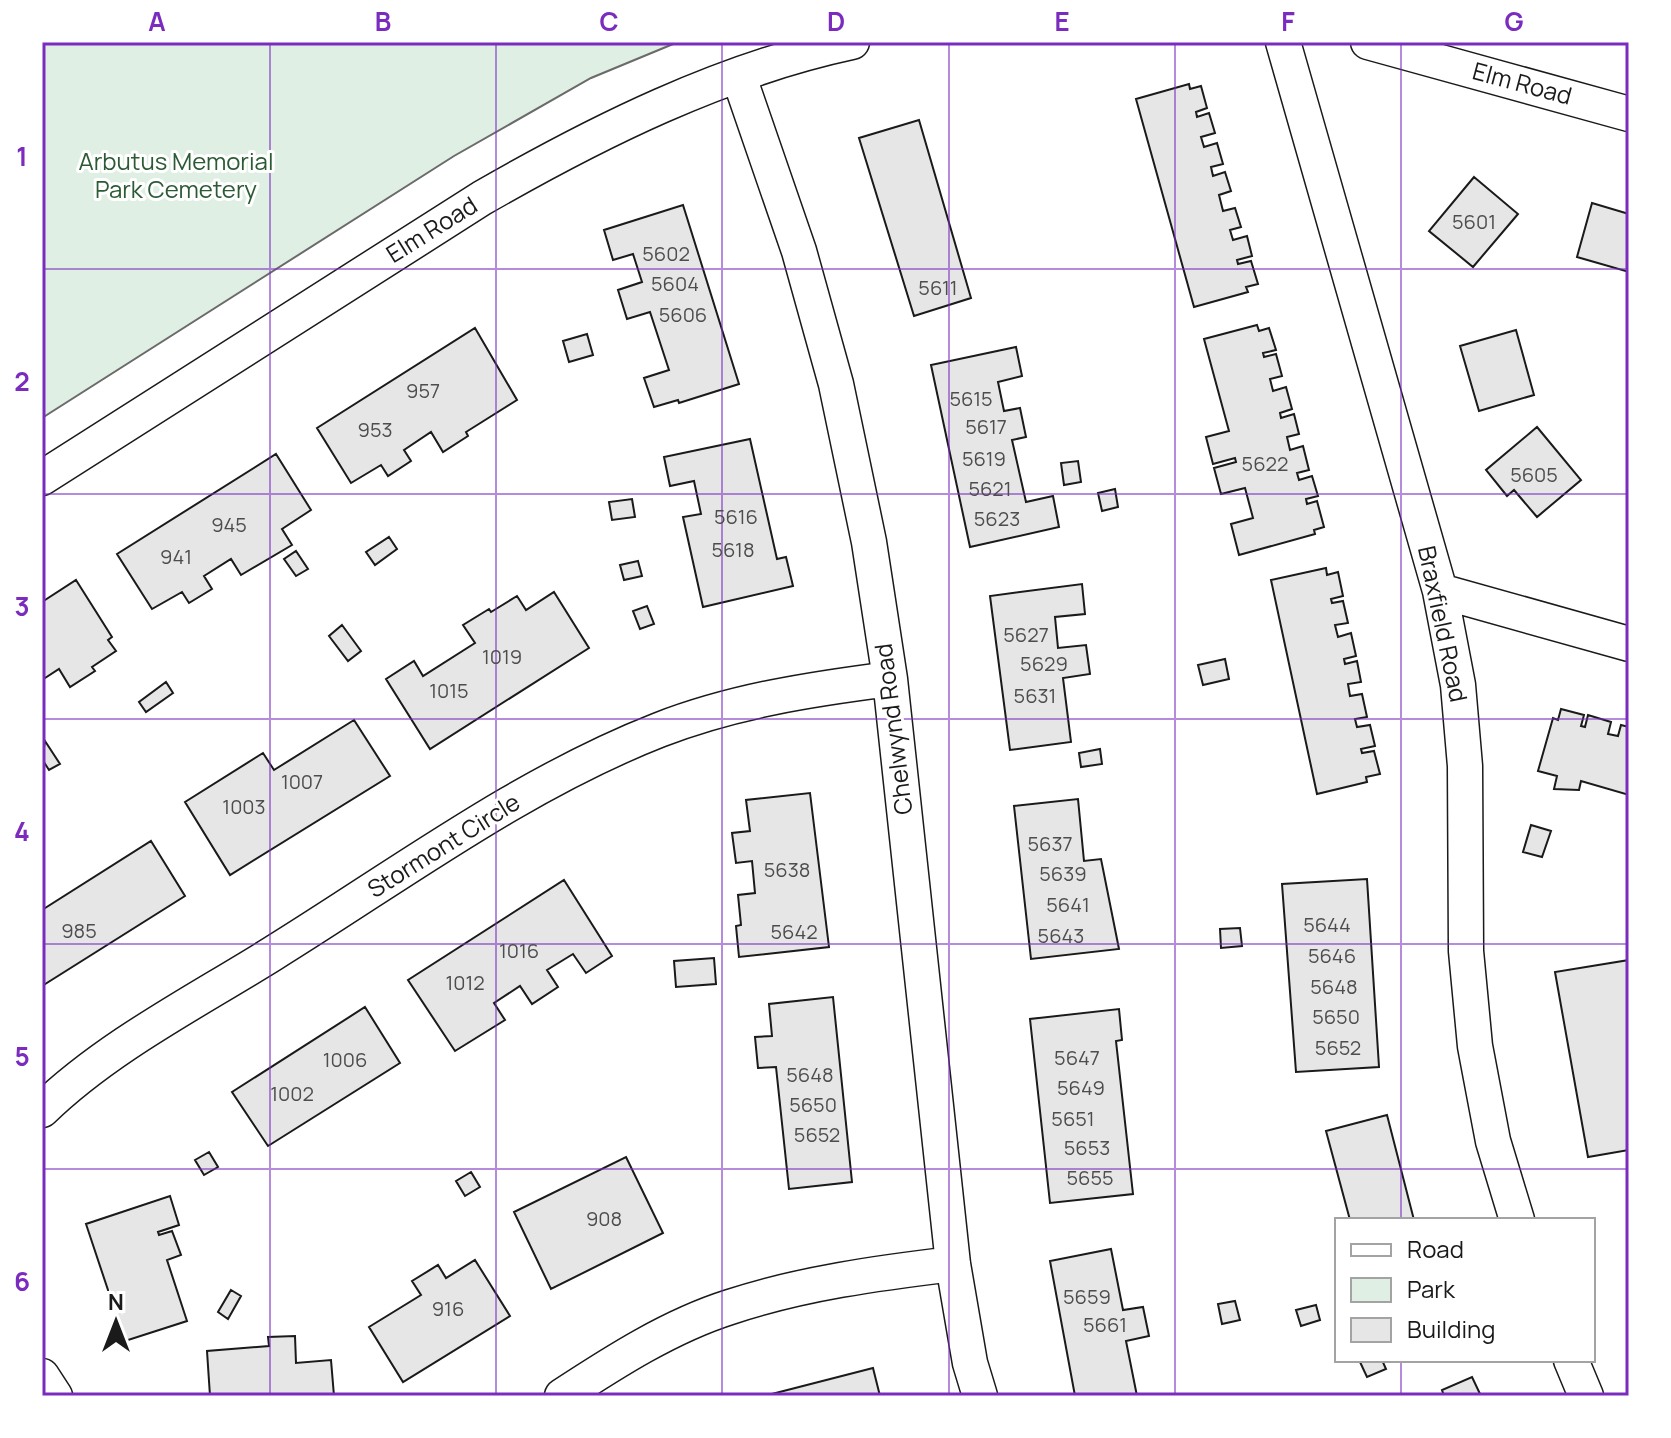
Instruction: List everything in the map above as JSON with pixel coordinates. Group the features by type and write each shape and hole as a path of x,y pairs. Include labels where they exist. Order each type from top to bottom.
{"street":[{"name":"Elm Road","path":"42,478 482,198 555,156 674,100 852,42"},
{"name":"Braxfield Road","path":"1283,42 1440,591 1458,685 1464,752 1466,951 1475,1046 1493,1141 1516,1218"},
{"name":"Elm Road","path":"1368,42 1629,114"},
{"name":"Chelwynd Road","path":"739,77 799,251 836,384 869,542 890,679 953,1264 970,1363 980,1396"},
{"path":"1440,591 1629,644"},
{"name":"Stormont Circle","path":"42,1110 66,1086 157,1026 553,779 661,729 732,707 810,689 890,679"},
{"path":"562,1396 668,1333 727,1307 795,1288 953,1264"},
{"path":"1572,1362 1586,1396"},
{"path":"42,1376 55,1396"}],"green space":[{"name":"Arbutus Memorial Park Cemetery","path":"42,42 678,42 591,78 454,156 42,418"}],"building":[{"path":"1189,84 1190,89 1201,86 1207,108 1196,112 1197,117 1209,113 1215,133 1201,137 1204,147 1217,143 1223,164 1211,167 1213,176 1225,172 1231,191 1219,195 1223,211 1235,208 1241,227 1230,230 1233,240 1247,236 1252,256 1237,260 1238,264 1251,261 1258,284 1246,287 1248,292 1194,307 1136,99"},
{"path":"919,120 971,298 914,316 859,138"},
{"path":"1474,177 1518,214 1473,267 1429,231"},
{"path":"1592,203 1629,214 1629,272 1577,257"},
{"path":"683,205 739,384 679,403 678,400 654,407 644,378 669,370 650,312 627,319 618,290 642,282 633,254 613,260 604,230"},
{"path":"1257,325 1259,331 1269,328 1276,350 1263,353 1264,357 1276,354 1282,376 1270,379 1273,391 1286,387 1292,409 1280,413 1281,418 1294,414 1299,434 1287,437 1290,450 1303,446 1309,470 1297,473 1299,480 1312,476 1318,496 1306,499 1307,504 1317,501 1324,527 1314,530 1315,534 1239,555 1231,524 1253,518 1245,488 1221,494 1214,468 1236,462 1235,458 1213,464 1206,437 1229,431 1204,339"},
{"path":"475,328 517,400 466,432 468,436 443,452 431,432 404,450 411,461 388,476 381,465 351,483 317,428"},
{"path":"1516,330 1534,395 1479,411 1460,346"},
{"path":"587,334 593,355 569,362 563,341"},
{"path":"1016,347 1022,376 998,382 1004,411 1020,408 1026,437 1012,440 1026,502 1053,496 1059,527 970,547 931,365"},
{"path":"1537,427 1581,480 1537,517 1514,490 1507,496 1486,470"},
{"path":"750,439 777,559 786,557 793,586 703,607 683,517 701,514 694,481 670,486 664,457"},
{"path":"276,454 311,510 282,529 292,545 241,575 231,559 204,576 212,589 189,603 182,592 152,609 117,554"},
{"path":"1078,461 1081,482 1064,485 1061,463"},
{"path":"1115,489 1118,507 1102,511 1098,493"},
{"path":"632,499 635,517 612,520 609,502"},
{"path":"389,537 397,549 375,565 366,552"},
{"path":"296,551 308,569 296,576 284,559"},
{"path":"638,561 642,576 624,580 620,565"},
{"path":"1326,568 1327,575 1338,572 1343,596 1331,599 1332,603 1343,601 1348,623 1335,625 1338,637 1351,633 1356,656 1344,659 1345,664 1357,661 1361,682 1348,684 1350,696 1362,694 1367,717 1355,719 1357,727 1370,725 1375,746 1361,749 1362,753 1374,751 1380,774 1366,777 1367,782 1317,794 1271,580"},
{"path":"76,580 112,637 108,640 116,651 92,667 95,671 70,687 59,669 42,680 42,602"},
{"path":"1082,584 1085,614 1055,617 1058,648 1086,645 1090,674 1063,678 1071,742 1010,750 990,596"},
{"path":"554,592 589,648 430,749 386,679 414,661 423,676 475,643 463,625 489,609 491,612 517,596 526,610"},
{"path":"647,606 654,624 640,629 633,611"},
{"path":"342,625 361,651 348,661 329,636"},
{"path":"1225,659 1229,679 1203,685 1198,665"},
{"path":"166,682 173,693 146,712 139,702"},
{"path":"1561,709 1584,715 1581,726 1585,727 1588,715 1611,722 1608,734 1618,736 1621,725 1629,727 1629,795 1581,781 1579,790 1554,789 1557,776 1538,771 1553,718 1558,720"},
{"path":"354,720 390,776 230,875 185,802 263,753 274,770"},
{"path":"45,741 60,764 49,770 42,759"},
{"path":"1100,749 1102,764 1081,767 1079,753"},
{"path":"810,793 829,947 739,957 736,926 741,925 738,895 755,893 752,861 736,863 732,833 750,831 746,800"},
{"path":"1078,799 1084,861 1101,859 1119,949 1031,959 1014,806"},
{"path":"1531,825 1551,831 1542,857 1523,852"},
{"path":"151,841 185,896 42,986 42,910"},
{"path":"1367,879 1379,1067 1296,1072 1282,884"},
{"path":"564,880 612,956 586,973 573,954 547,970 558,987 532,1004 520,986 494,1003 505,1020 455,1051 408,980"},
{"path":"1240,928 1242,946 1221,948 1220,929"},
{"path":"714,958 716,984 676,987 674,961"},
{"path":"1629,960 1629,1150 1588,1157 1555,972"},
{"path":"833,997 852,1182 789,1189 776,1067 758,1068 755,1037 772,1036 769,1004"},
{"path":"365,1007 400,1063 268,1146 232,1092"},
{"path":"1119,1009 1122,1040 1116,1041 1133,1194 1050,1203 1030,1019"},
{"path":"1387,1115 1413,1218 1349,1218 1326,1131"},
{"path":"209,1152 218,1167 204,1175 195,1160"},
{"path":"626,1157 663,1233 551,1289 514,1212"},
{"path":"471,1172 480,1187 465,1196 456,1181"},
{"path":"170,1196 179,1225 158,1232 159,1235 172,1231 181,1255 167,1260 187,1321 125,1341 86,1224"},
{"path":"1111,1249 1123,1310 1143,1307 1149,1336 1126,1341 1137,1396 1075,1396 1050,1261"},
{"path":"475,1260 510,1316 403,1382 369,1327 421,1295 412,1281 438,1265 446,1278"},
{"path":"231,1290 241,1296 228,1319 218,1312"},
{"path":"1235,1301 1240,1320 1222,1324 1218,1304"},
{"path":"1316,1305 1320,1320 1301,1326 1296,1310"},
{"path":"295,1336 296,1363 331,1360 334,1396 210,1396 207,1351 269,1346 268,1337"},
{"path":"1360,1362 1383,1362 1386,1369 1367,1377"},
{"path":"873,1368 880,1396 764,1396"},
{"path":"1472,1377 1481,1396 1444,1396 1442,1390"}]}
